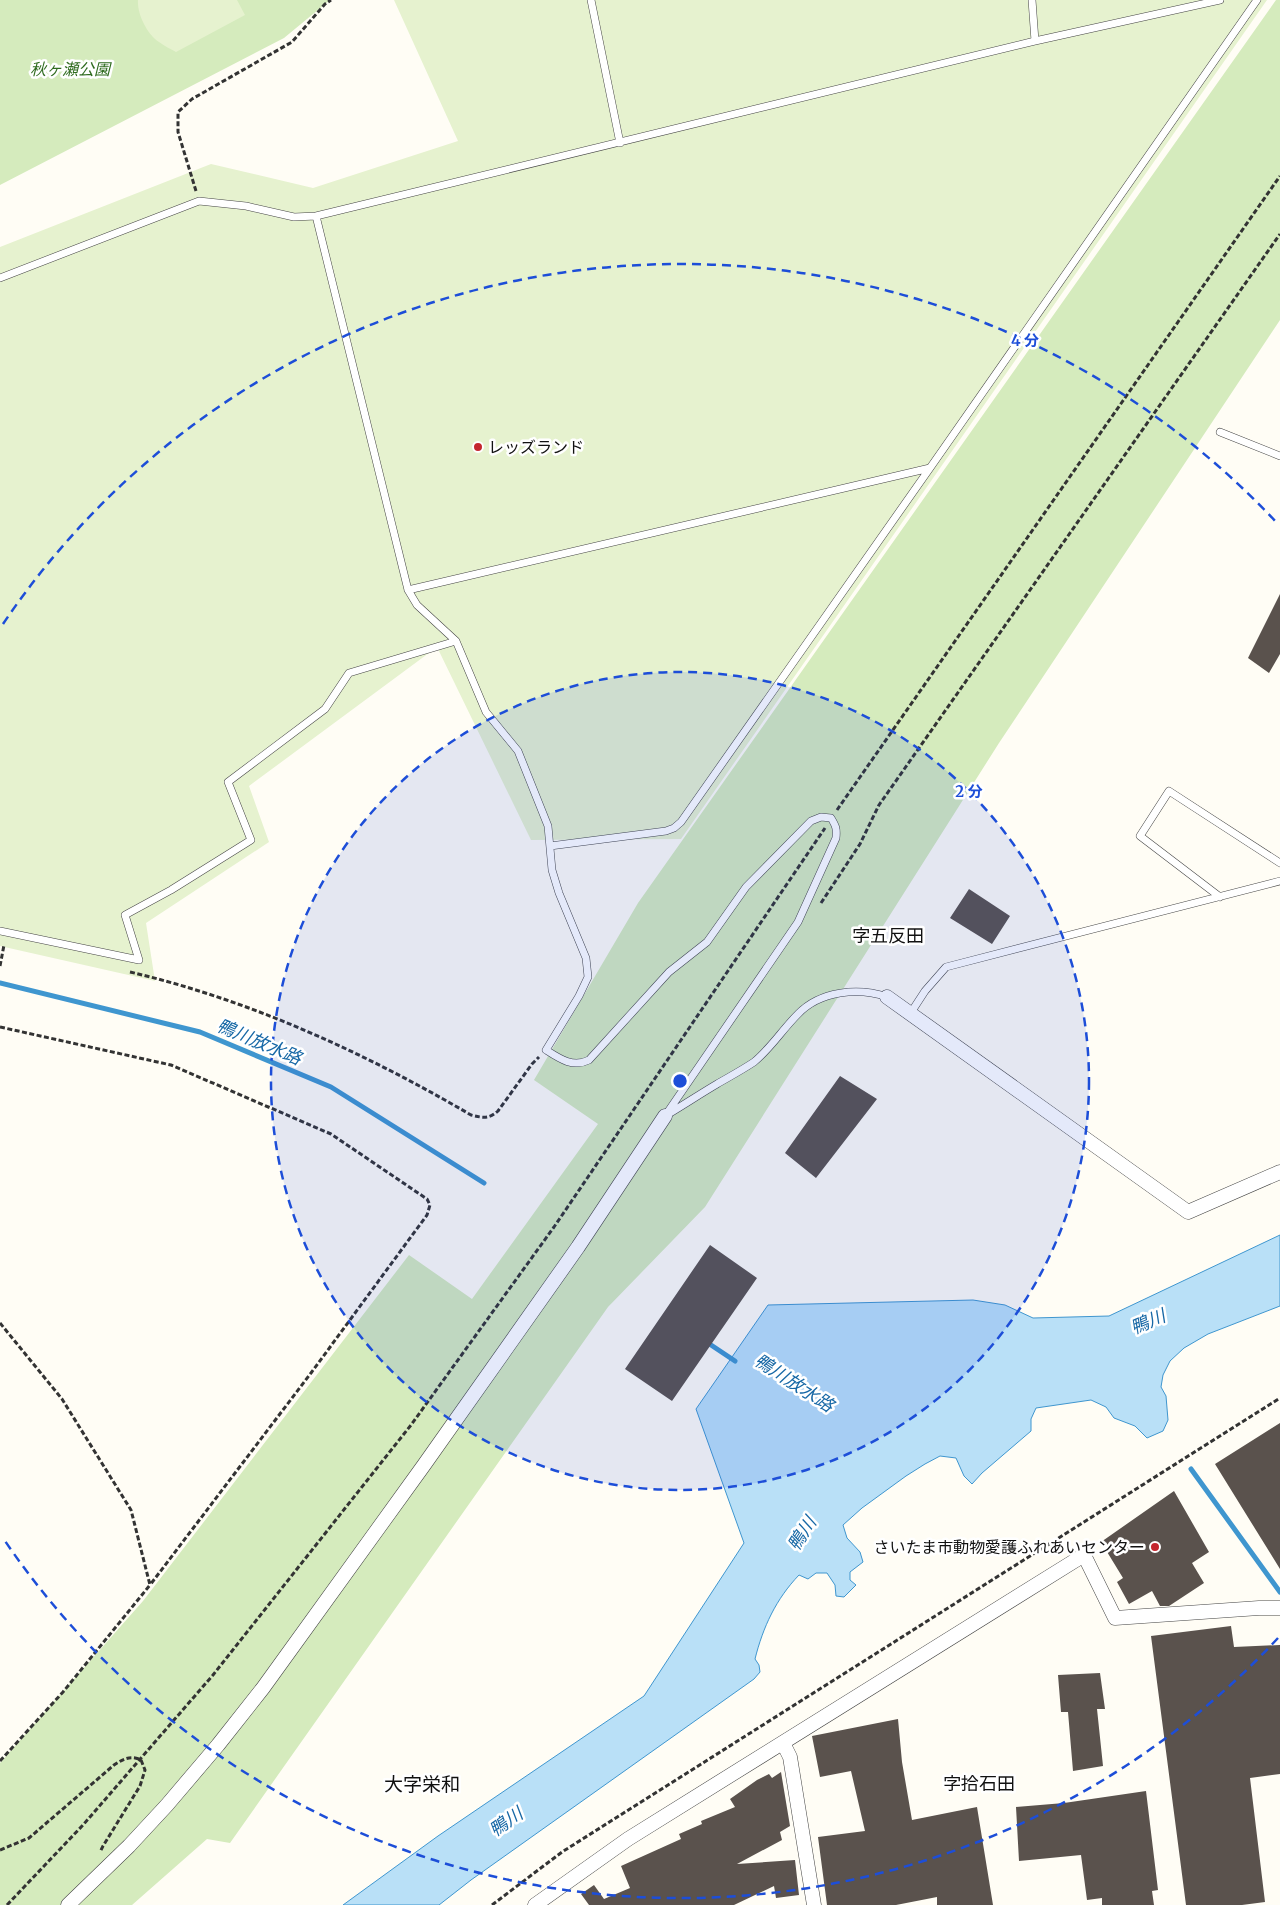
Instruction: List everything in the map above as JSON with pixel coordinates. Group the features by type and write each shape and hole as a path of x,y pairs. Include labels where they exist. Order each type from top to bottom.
{"street":[{"path":"887,997 1188,1212 1280,1172"},
{"path":"68,1905 129,1846 167,1805 263,1688 578,1247 665,1116"},
{"path":"535,1905 628,1839 1084,1554 1115,1618 1279,1608"},
{"path":"783,1743 790,1757 814,1905"}],"lane":[{"path":"591,0 620,143"},
{"path":"1032,0 1035,41"},
{"path":"0,278 199,201 246,206 294,217 316,216 1035,41 1220,0"},
{"path":"550,846 666,831 674,828 681,822 1257,0"},
{"path":"316,216 408,590 417,605 456,641 486,712 518,751 548,826 552,870 559,893 586,958 588,976 579,996 546,1050 570,1062 581,1064 589,1060 669,972 707,942 746,887 811,821 821,817 831,818 837,828 836,838 798,922 665,1116"},
{"path":"1220,432 1280,456"},
{"path":"408,590 930,468"},
{"path":"0,931 139,960 125,916 171,890 250,840 228,782 325,709 349,673 456,641"},
{"path":"1220,897 1140,836 1169,790 1280,863"},
{"path":"910,1014 946,967 1280,882"},
{"path":"665,1116 751,1064 767,1052 798,1014 808,1005 839,993 857,991 873,992 887,997"}],"path":[{"path":"199,201 178,132 178,112 192,99 292,42 325,4 331,0"},
{"path":"7,1905 55,1856 141,1760 276,1597 454,1368 554,1227 831,818 1280,176"},
{"path":"819,906 860,844 879,804 1280,234"},
{"path":"0,966 3,952 2,944 13,946"},
{"path":"128,972 202,992 314,1034 410,1080 471,1115 480,1118 492,1116 498,1111 532,1064 546,1050"},
{"path":"0,1027 171,1065 331,1134 427,1199 430,1205 427,1216 150,1585 63,1692 0,1760"},
{"path":"0,1323 62,1399 131,1510 150,1585"},
{"path":"492,1905 562,1852 1280,1398"},
{"path":"0,1850 29,1838 121,1761 135,1757 141,1760 145,1770 140,1786 102,1846 93,1879"}],"green space":[{"name":"秋ヶ瀬公園","path":"0,0 330,0 284,38 0,185"},
{"path":"138,0 237,0 245,15 176,52 161,43 147,29 139,11"},
{"name":"レッズランド","path":"394,0 1267,0 681,839 531,840 437,647 249,786 269,842 146,923 155,981 0,946 0,247 211,164 313,188 458,141"},
{"path":"1276,0 1280,0 1280,320 999,743 705,1207 608,1307 230,1843 207,1839 132,1905 0,1905 0,1763 143,1601 409,1255 472,1299 598,1124 534,1080 638,903"}],"water":[{"name":"鴨川","path":"1280,1235 1280,1306 1208,1334 1184,1348 1170,1361 1163,1375 1161,1387 1166,1396 1168,1420 1163,1431 1147,1438 1135,1426 1114,1418 1106,1407 1091,1400 1036,1408 1031,1419 1031,1431 982,1473 972,1484 964,1476 956,1458 940,1456 925,1464 862,1508 843,1525 847,1538 860,1552 863,1562 850,1572 850,1580 856,1585 844,1597 836,1596 835,1585 827,1573 816,1573 808,1579 799,1575 791,1584 771,1614 762,1636 755,1659 759,1665 760,1672 754,1679 471,1880 439,1905 343,1905 438,1836 644,1696 744,1543 696,1409 768,1305 973,1300 1005,1305 1033,1318 1109,1316"}],"building":[{"path":"1280,594 1280,654 1269,673 1248,658"},
{"path":"969,889 1010,916 992,944 950,918"},
{"path":"840,1076 877,1099 816,1178 785,1153"},
{"path":"710,1245 757,1278 672,1401 625,1369"},
{"path":"1280,1423 1280,1569 1215,1464"},
{"name":"さいたま市動物愛護ふれあいセンター","path":"1174,1491 1209,1552 1192,1563 1204,1583 1169,1606 1160,1606 1152,1591 1129,1604 1117,1582 1123,1578 1101,1542"},
{"path":"1231,1626 1234,1647 1280,1645 1280,1774 1250,1778 1265,1902 1242,1905 1186,1905 1151,1636"},
{"path":"1100,1673 1105,1709 1097,1709 1103,1766 1073,1771 1068,1712 1061,1712 1058,1675"},
{"path":"898,1719 902,1762 912,1820 977,1807 993,1905 937,1905 937,1897 896,1905 827,1905 818,1837 865,1831 851,1771 820,1777 812,1736"},
{"path":"781,1772 790,1826 780,1832 782,1840 737,1864 795,1860 799,1895 776,1898 774,1886 734,1905 589,1905 581,1894 594,1885 604,1899 630,1888 621,1866 681,1839 679,1834 702,1824 701,1821 735,1807 730,1799 757,1780 769,1774 772,1778"},
{"path":"1146,1791 1158,1890 1152,1891 1154,1905 1102,1905 1102,1898 1087,1900 1081,1855 1019,1861 1016,1807 1064,1803"}],"waterway":[{"name":"鴨川放水路","path":"0,983 200,1032 331,1087 484,1183"},
{"name":"鴨川放水路","path":"711,1345 735,1361"},
{"path":"1191,1469 1280,1592"}],"place":[{"name":"レッズランド","path":"478,447"},
{"name":"さいたま市動物愛護ふれあいセンター","path":"1155,1547"}],"district":[{"name":"字五反田","path":"888,936"},
{"name":"大字栄和","path":"422,1784"},
{"name":"字拾石田","path":"979,1784"}]}
